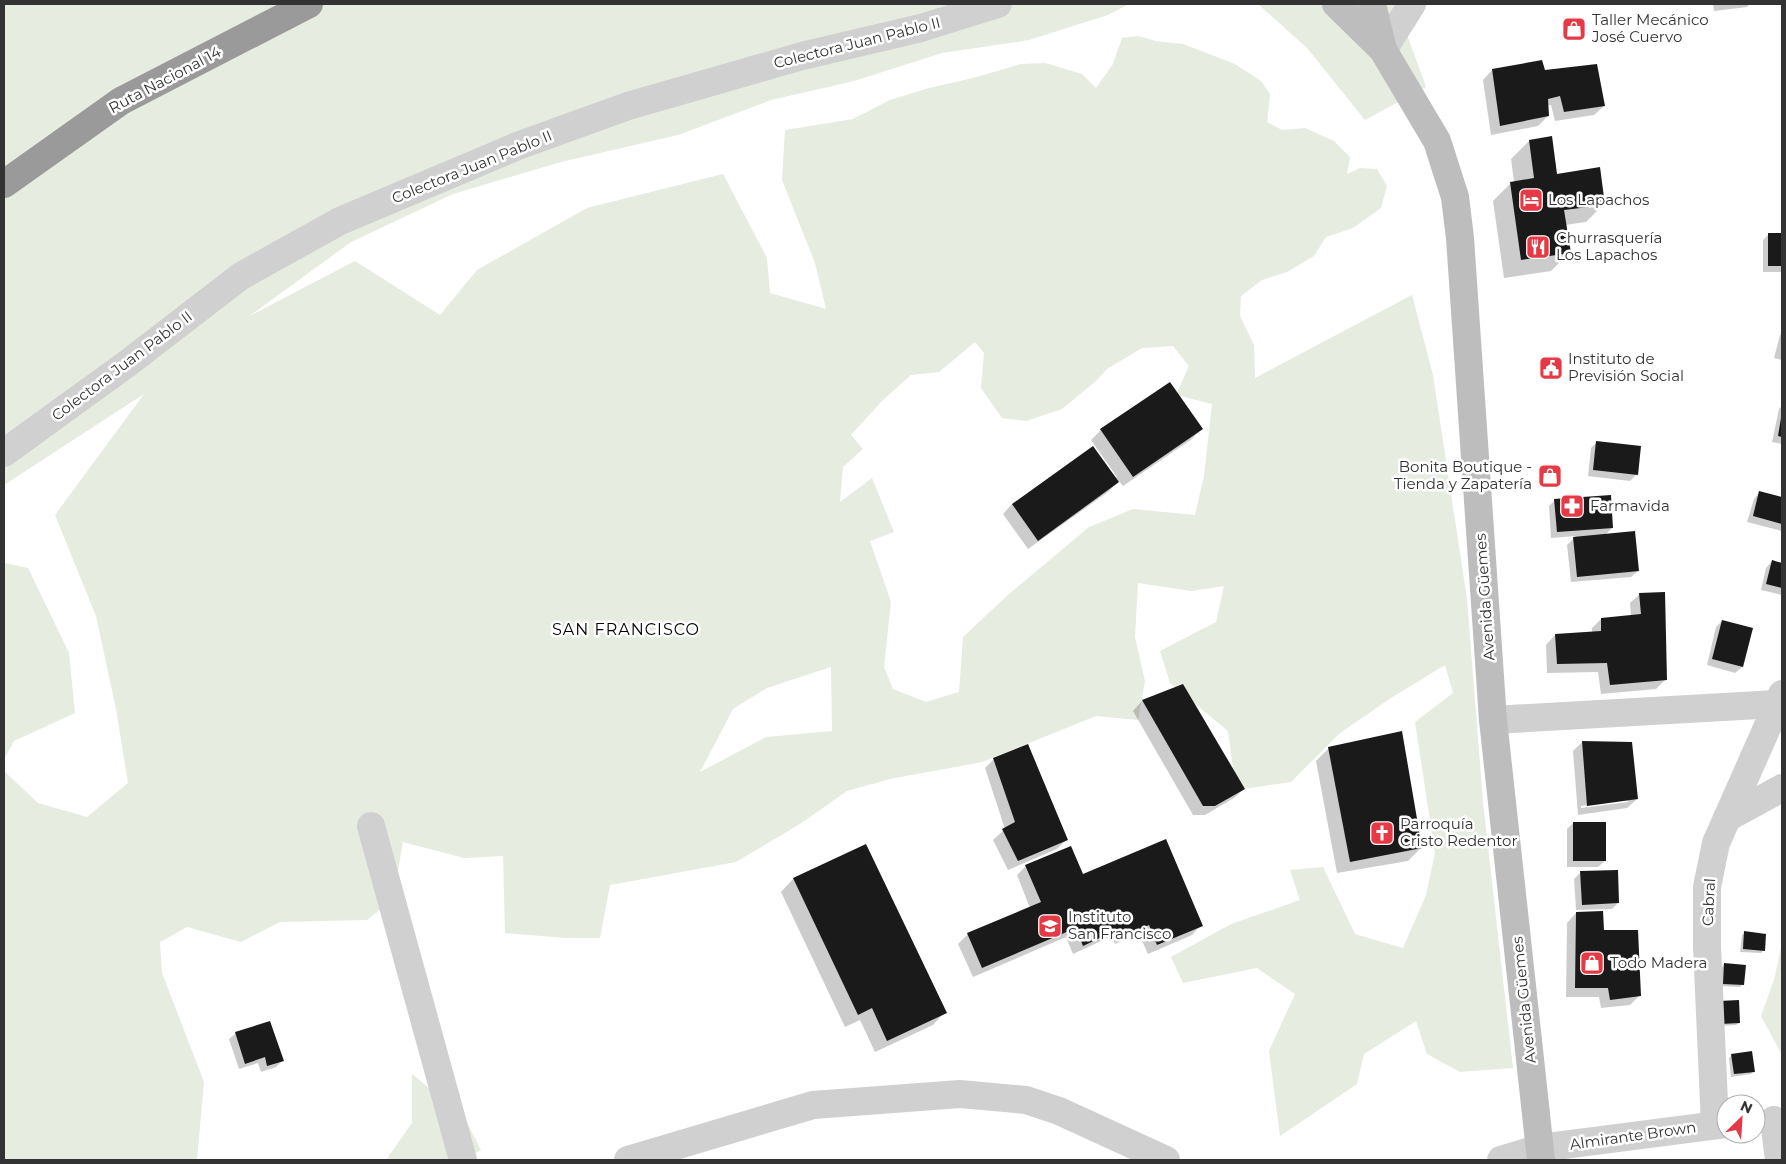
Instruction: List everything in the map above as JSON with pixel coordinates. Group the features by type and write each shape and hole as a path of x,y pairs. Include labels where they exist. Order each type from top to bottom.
{"highway":[{"name":"Ruta Nacional 14","path":"4,184 121,101 309,4"}],"main road":[{"name":"Avenida Güemes","path":"1336,4 1383,50 1437,142 1455,197 1460,238 1493,720 1540,1154"},
{"name":"Avenida Güemes","path":"1372,4 1383,50"}],"street":[{"name":"Colectora Juan Pablo II","path":"4,453 128,363 241,276 340,221 520,145 628,106 802,56 921,28 998,4"},
{"path":"1383,50 1412,4"},
{"path":"1493,720 1780,699"},
{"name":"Cabral","path":"1718,1094 1707,946 1707,887 1716,843 1780,699"},
{"path":"1727,818 1782,788"},
{"path":"371,826 463,1160"},
{"path":"628,1160 813,1105 960,1094 1026,1100 1059,1110 1166,1160"},
{"path":"1771,1120 1779,1160"},
{"name":"Almirante Brown","path":"1501,1160 1716,1126"}],"shaded area":[{"path":"4,4 1129,4 1108,15 1029,40 942,53 854,81 771,100 678,135 561,162 453,194 351,242 248,317 355,261 440,315 477,270 587,208 723,174 767,258 770,293 826,309 815,263 782,180 785,130 853,119 890,100 1021,64 1045,63 1082,74 1096,88 1113,64 1122,38 1138,36 1156,41 1183,44 1235,64 1261,81 1270,94 1267,122 1282,130 1305,128 1334,141 1350,157 1347,174 1360,168 1377,169 1387,186 1381,208 1353,228 1326,237 1314,256 1287,272 1262,280 1241,296 1240,316 1254,345 1255,378 1412,295 1433,375 1467,599 1483,802 1513,1068 1460,1072 1427,1054 1416,1021 1364,1054 1357,1084 1280,1136 1269,1051 1295,994 1257,968 1183,983 1171,957 1231,924 1300,900 1290,870 1323,867 1355,934 1403,948 1426,895 1435,853 1415,722 1453,693 1445,665 1391,698 1340,733 1291,782 1236,790 1228,731 1170,683 1160,651 1216,622 1224,586 1191,591 1138,583 1135,637 1145,681 1138,720 1096,716 982,762 890,779 847,791 800,824 736,862 610,885 600,938 565,938 505,933 503,856 464,858 403,842 393,899 367,920 280,922 241,942 187,927 160,942 162,973 204,1082 197,1160 4,1160 4,771 38,803 87,817 128,783 116,709 96,616 55,515 144,394 4,485","holes":["975,342 984,353 981,388 1002,418 1026,421 1062,409 1096,381 1107,369 1142,348 1173,346 1189,366 1176,395 1212,404 1204,476 1195,515 1133,509 1089,527 1009,594 963,637 959,692 926,702 893,689 884,667 891,602 870,541 894,532 872,478 840,502 843,467 863,449 851,435 883,400 911,375 939,372","831,667 832,731 766,737 700,772 733,709 767,688"]},
{"path":"1258,4 1396,4 1426,87 1365,120 1307,48"},
{"path":"4,563 28,568 69,653 75,713 14,741 4,759"},
{"path":"1782,943 1782,1055 1761,1016 1774,980"},
{"path":"412,1074 464,1117 481,1150 463,1160 386,1160 412,1123"}],"building":[{"path":"1542,60 1545,70 1597,64 1605,106 1564,112 1560,96 1548,99 1549,116 1500,126 1492,69"},
{"path":"1552,136 1557,174 1600,167 1605,205 1564,210 1571,253 1521,260 1510,182 1534,178 1529,140"},
{"path":"1768,233 1782,233 1782,266 1768,266"},
{"path":"1170,382 1203,429 1133,477 1100,429"},
{"path":"1782,419 1782,437 1778,436"},
{"path":"1596,441 1641,446 1638,475 1593,470"},
{"path":"1093,446 1119,482 1038,541 1012,504"},
{"path":"1759,491 1782,497 1782,524 1753,516"},
{"path":"1611,495 1613,528 1557,532 1554,499"},
{"path":"1635,531 1639,571 1577,577 1573,537"},
{"path":"1772,560 1782,563 1782,588 1766,584"},
{"path":"1665,592 1667,680 1610,685 1607,663 1557,664 1555,634 1601,631 1601,618 1641,614 1639,593"},
{"path":"1722,620 1753,628 1743,667 1712,659"},
{"path":"1183,684 1245,789 1215,806 1203,806 1142,700"},
{"path":"1402,731 1422,848 1350,862 1328,747"},
{"path":"1582,741 1632,742 1638,799 1587,806"},
{"path":"1028,744 1068,840 1018,861 1002,829 1015,822 993,758"},
{"path":"1573,822 1606,822 1606,861 1573,861"},
{"path":"1166,839 1203,926 1157,945 1149,925 1124,936 1121,928 1083,946 1076,928 982,968 967,933 1041,902 1025,865 1071,846 1083,874"},
{"path":"866,844 947,1013 887,1041 872,1008 858,1015 793,878"},
{"path":"1618,870 1619,903 1582,905 1580,871"},
{"path":"1603,911 1604,930 1638,930 1641,996 1610,1000 1608,988 1575,988 1576,912"},
{"path":"1744,931 1766,934 1765,951 1743,949"},
{"path":"1724,963 1746,965 1744,985 1723,984"},
{"path":"1739,1000 1740,1023 1720,1024 1719,1001"},
{"path":"270,1021 284,1061 267,1066 265,1057 245,1064 235,1032"},
{"path":"1752,1051 1755,1072 1734,1074 1731,1054"}],"place":[{"name":"Taller Mecánico José Cuervo","path":"1574,29"},
{"name":"Los Lapachos","path":"1531,200"},
{"name":"Churrasquería Los Lapachos","path":"1538,247"},
{"name":"Instituto de Previsión Social","path":"1551,368"},
{"name":"Bonita Boutique - Tienda y Zapatería","path":"1550,476"},
{"name":"Farmavida","path":"1572,506"},
{"name":"Parroquía Cristo Redentor","path":"1382,833"},
{"name":"Instituto San Francisco","path":"1050,926"},
{"name":"Todo Madera","path":"1592,963"}],"district":[{"name":"SAN FRANCISCO","path":"626,629"}]}
